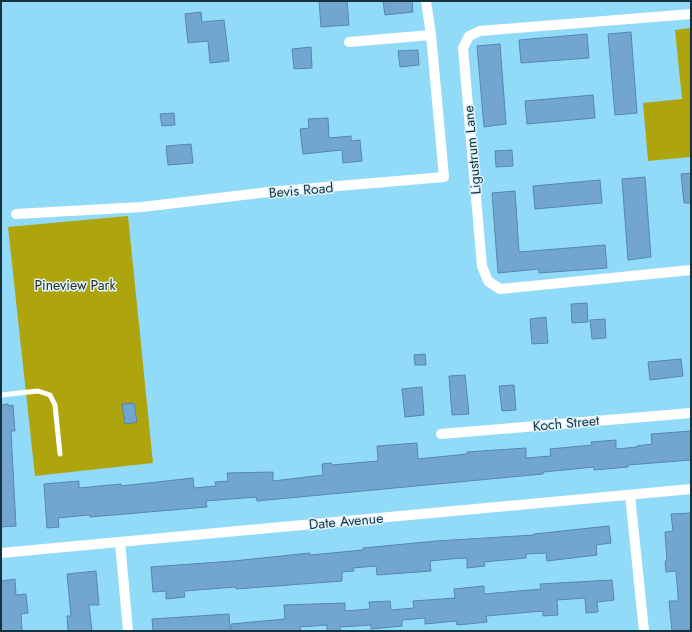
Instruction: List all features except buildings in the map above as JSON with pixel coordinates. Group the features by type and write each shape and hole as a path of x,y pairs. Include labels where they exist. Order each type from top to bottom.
{"street":[{"name":"Bevis Road","path":"16,214 149,206 268,192 444,177 431,35 426,1"},
{"name":"Ligustrum Lane","path":"691,14 480,31 469,36 463,48 482,266 488,281 500,289 691,270"},
{"path":"349,42 431,35"},
{"name":"Koch Street","path":"441,434 691,413"},
{"name":"Date Avenue","path":"1,553 691,489"},
{"path":"630,495 644,631"},
{"path":"120,542 128,631"}],"lane":[{"path":"1,395 38,391 50,395 55,405 60,454"}],"green space":[{"path":"691,28 691,157 648,161 643,103 682,99 675,30"},
{"name":"Pineview Park","path":"128,216 153,463 35,476 8,227"}]}
